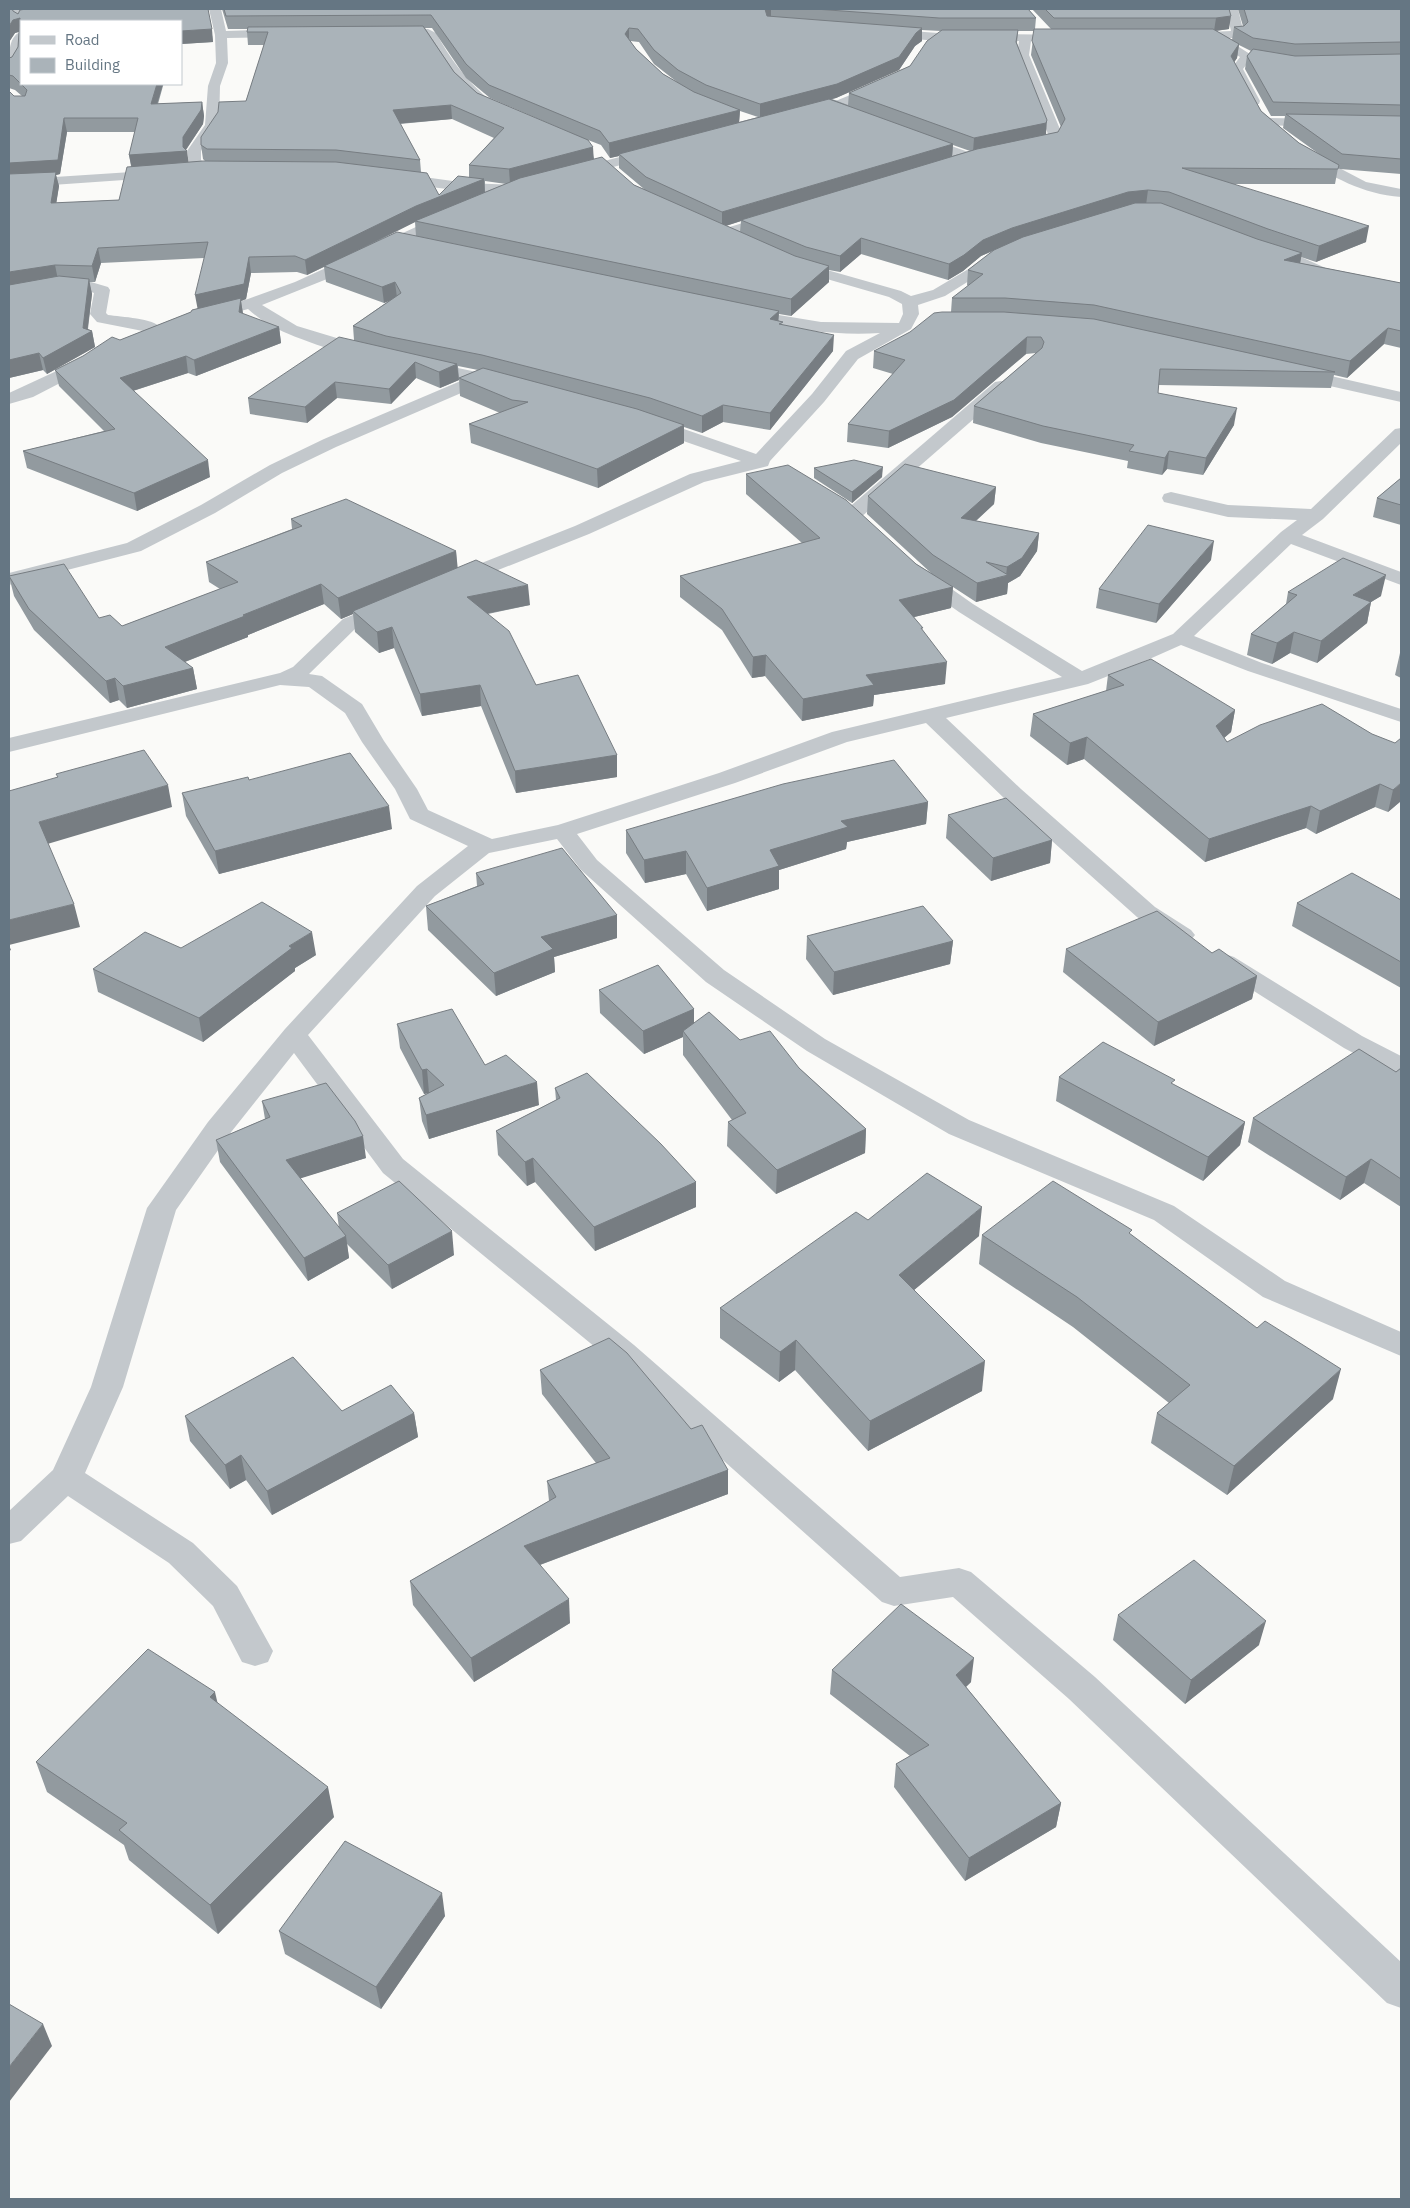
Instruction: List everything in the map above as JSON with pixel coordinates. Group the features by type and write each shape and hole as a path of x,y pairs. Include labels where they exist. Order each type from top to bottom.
{"street":[{"path":"204,170 194,160 194,151 199,141 212,125 214,86 222,63 222,35 216,9"},
{"path":"1175,37 1214,37 1238,34 1232,9"},
{"path":"1037,24 1050,38"},
{"path":"869,32 938,37 1079,38"},
{"path":"222,35 294,33"},
{"path":"378,34 428,33 432,36 434,43 461,82 484,103 493,107"},
{"path":"921,50 938,37"},
{"path":"1214,37 1252,56 1238,68 1265,122 1280,134"},
{"path":"1011,151 1051,142 1055,134 1023,55 1025,38"},
{"path":"9,67 20,39"},
{"path":"794,115 842,103 897,78"},
{"path":"829,106 847,113"},
{"path":"1265,122 1332,123"},
{"path":"900,132 977,157 954,164"},
{"path":"1296,147 1354,184 1366,188 1401,193"},
{"path":"560,177 672,148"},
{"path":"595,150 604,166 619,178"},
{"path":"9,184 223,170"},
{"path":"381,175 468,187 520,188 478,204"},
{"path":"189,320 253,305 333,272 396,240 460,212"},
{"path":"738,241 716,232 786,214"},
{"path":"396,240 425,246"},
{"path":"1250,246 1296,260 1334,278 1401,293"},
{"path":"783,260 854,284 895,294 910,302 939,293 969,276 987,261 1016,248"},
{"path":"9,296 60,285 90,286 102,290 102,300 98,314 103,319 153,328"},
{"path":"443,586 582,530 697,478 760,461 818,398 852,355 905,326 910,314 910,302"},
{"path":"253,305 263,316 293,330 384,358"},
{"path":"733,312 805,326 877,329 923,323"},
{"path":"128,338 153,328 171,324"},
{"path":"9,399 27,393 79,367 103,352"},
{"path":"402,362 483,378 521,388"},
{"path":"1279,369 1401,397"},
{"path":"867,527 846,509 1018,372"},
{"path":"9,579 134,547 208,509 285,465 330,443 483,378"},
{"path":"635,419 760,461 776,469"},
{"path":"284,679 314,681 354,709 373,742 406,789 418,814 484,845 492,846 563,831 728,778 840,737 1080,679 1129,661 1180,638 1288,536 1316,515 1401,433"},
{"path":"1170,498 1228,511 1316,515"},
{"path":"1288,536 1401,579"},
{"path":"909,566 924,579 966,608 1080,679"},
{"path":"9,745 284,679 300,671 350,622 406,600"},
{"path":"1180,638 1255,667 1401,716"},
{"path":"930,714 1013,794 1146,912 1353,1042 1401,1067"},
{"path":"563,831 589,865 714,976 816,1045 959,1127 1164,1213 1274,1289 1401,1345"},
{"path":"11,1524 66,1478 107,1387 162,1208 218,1129 294,1035 426,891 484,845"},
{"path":"294,1035 393,1166 623,1353 894,1592 959,1582 1082,1688 1401,1989"},
{"path":"66,1478 181,1553 225,1596 255,1651"}],"building":[{"path":"9,9 18,14 20,10 26,9 208,9 212,29 182,31 182,20 20,20 20,83 13,76 9,75 9,58 12,57 18,47 20,18 13,20 9,26"},
{"path":"224,9 765,9 767,16 922,28 916,33 899,57 837,84 760,104 706,85 678,70 654,50 638,29 629,28 625,34 636,49 663,74 694,92 740,110 609,143 600,131 489,85 466,64 431,15 226,16"},
{"path":"815,9 1028,9 1036,18 939,18"},
{"path":"1045,9 1229,9 1231,16 1216,18 1054,18"},
{"path":"1244,9 1401,9 1401,42 1295,44 1253,38 1234,27 1244,26 1248,22"},
{"path":"423,26 454,72 477,93 588,140 593,147 509,169 469,165 504,128 451,105 393,110 420,160 336,150 207,149 201,145 201,137 218,112 219,102 246,101 268,32 247,32 248,27"},
{"path":"1034,29 1213,29 1239,44 1231,56 1261,111 1299,143 1339,165 1338,169 1182,168 1369,226 1319,246 1169,192 1148,190 1128,192 1012,228 983,240 949,264 861,238 840,256 806,247 741,220 977,149 1058,132 1065,119 1032,41"},
{"path":"942,30 1018,30 1016,42 1047,120 1046,123 974,138 849,93 910,66 927,41"},
{"path":"1253,49 1295,56 1401,54 1401,105 1273,102 1247,56"},
{"path":"22,85 157,85 151,104 202,102 201,110 183,137 183,147 187,151 129,155 138,118 64,118 58,160 9,163 9,91 14,96 25,96 27,90"},
{"path":"829,99 953,144 722,212 646,177 619,154"},
{"path":"1286,114 1401,116 1401,159 1342,154"},
{"path":"602,157 634,185 795,256 829,266 791,299 415,221 520,178"},
{"path":"203,161 336,162 427,173 439,195 458,176 484,179 416,206 305,260 295,256 249,257 244,284 195,295 208,242 98,248 92,266 55,265 9,272 9,174 56,172 51,203 119,200 127,167"},
{"path":"1135,203 1161,203 1257,239 1302,253 1284,260 1401,283 1401,331 1388,328 1350,361 1094,305 1005,298 952,298 983,274 968,270 994,250 1023,237"},
{"path":"397,232 779,311 770,319 783,322 779,324 834,335 770,413 723,405 702,416 650,398 482,355 386,336 353,326 401,293 395,282 382,287 324,266"},
{"path":"59,276 89,279 83,328 92,331 43,358 39,353 9,360 9,285"},
{"path":"241,298 239,312 279,327 194,360 186,356 120,378 208,460 134,493 23,451 115,429 55,370 83,356 112,337 120,340 192,310"},
{"path":"1004,312 1094,319 1335,372 1160,369 1158,393 1237,408 1206,458 1169,451 1165,458 1129,451 1134,445 1043,426 974,406 1042,348 1044,342 1041,337 1027,337 954,400 889,431 848,424 905,360 874,351 910,332 934,313"},
{"path":"339,337 457,364 439,372 415,362 389,389 335,382 305,407 248,398"},
{"path":"483,368 637,409 684,425 597,469 469,424 528,402 512,400 459,378"},
{"path":"854,460 883,467 852,492 814,468"},
{"path":"905,464 996,487 961,518 1039,533 1022,558 1007,567 986,562 1008,575 977,583 933,555 868,496"},
{"path":"788,465 846,500 916,564 953,587 899,600 923,628 921,628 947,662 866,675 874,685 803,699 766,655 753,657 722,609 680,576 820,538 746,474"},
{"path":"1401,478 1401,505 1377,498"},
{"path":"346,499 456,551 338,598 321,584 243,615 245,616 165,647 193,668 123,686 115,678 106,681 29,609 9,576 64,564 99,618 110,615 122,626 238,582 206,562 302,526 291,519"},
{"path":"1148,525 1214,541 1159,604 1099,589"},
{"path":"1343,558 1386,575 1353,595 1371,602 1321,641 1294,632 1277,643 1251,634 1297,595 1288,592"},
{"path":"476,560 528,585 467,597 509,631 536,685 578,675 617,755 515,771 480,685 420,694 392,627 377,632 353,611"},
{"path":"1151,659 1235,710 1216,726 1227,742 1260,725 1322,704 1372,734 1395,743 1401,738 1401,783 1393,790 1380,784 1320,811 1311,806 1209,839 1087,737 1070,743 1033,714 1124,685 1108,675"},
{"path":"144,750 168,785 39,822 74,904 9,920 9,791 58,777 56,774"},
{"path":"350,753 389,806 215,851 182,793 248,777 249,780"},
{"path":"894,760 928,802 841,821 848,827 770,850 779,866 707,888 686,851 644,860 626,830 783,784"},
{"path":"1006,798 1052,840 993,858 948,815"},
{"path":"562,848 617,915 541,937 553,949 494,973 426,906 484,884 476,873"},
{"path":"1352,873 1401,900 1401,962 1297,903"},
{"path":"262,902 312,932 289,946 292,948 199,1018 93,969 145,932 181,948"},
{"path":"923,906 953,941 834,972 807,936"},
{"path":"1157,911 1212,953 1219,949 1257,976 1158,1022 1066,949"},
{"path":"658,965 694,1009 643,1031 599,990"},
{"path":"452,1009 485,1065 506,1055 537,1082 426,1115 419,1098 444,1085 427,1069 422,1070 397,1024"},
{"path":"709,1012 740,1040 770,1031 799,1068 866,1129 777,1170 728,1122 746,1113 683,1031"},
{"path":"1103,1042 1175,1080 1171,1083 1245,1122 1208,1157 1059,1077"},
{"path":"1359,1049 1396,1072 1401,1068 1401,1179 1371,1159 1346,1177 1253,1118"},
{"path":"587,1073 661,1144 696,1182 594,1227 533,1158 525,1162 496,1131 560,1098 555,1088"},
{"path":"326,1083 355,1121 363,1136 286,1160 346,1236 304,1258 216,1140 270,1117 262,1101"},
{"path":"927,1173 982,1207 899,1275 985,1361 870,1421 796,1340 780,1352 720,1308 856,1212 868,1220"},
{"path":"399,1181 452,1231 388,1265 337,1213"},
{"path":"1053,1181 1132,1230 1129,1233 1257,1328 1265,1321 1341,1369 1234,1466 1157,1413 1190,1385 1077,1297 982,1235"},
{"path":"609,1338 627,1353 691,1429 702,1425 728,1470 524,1546 569,1599 471,1658 410,1581 556,1497 547,1481 610,1458 540,1370"},
{"path":"293,1357 342,1411 391,1385 414,1413 267,1491 241,1455 225,1465 185,1416"},
{"path":"1194,1560 1266,1621 1191,1680 1118,1615"},
{"path":"901,1604 974,1658 956,1675 1061,1803 969,1858 896,1764 929,1745 832,1670"},
{"path":"148,1649 215,1692 210,1697 328,1787 210,1905 119,1830 127,1823 36,1762"},
{"path":"345,1841 442,1893 376,1987 279,1931"},
{"path":"9,2004 43,2024 9,2067"}]}
